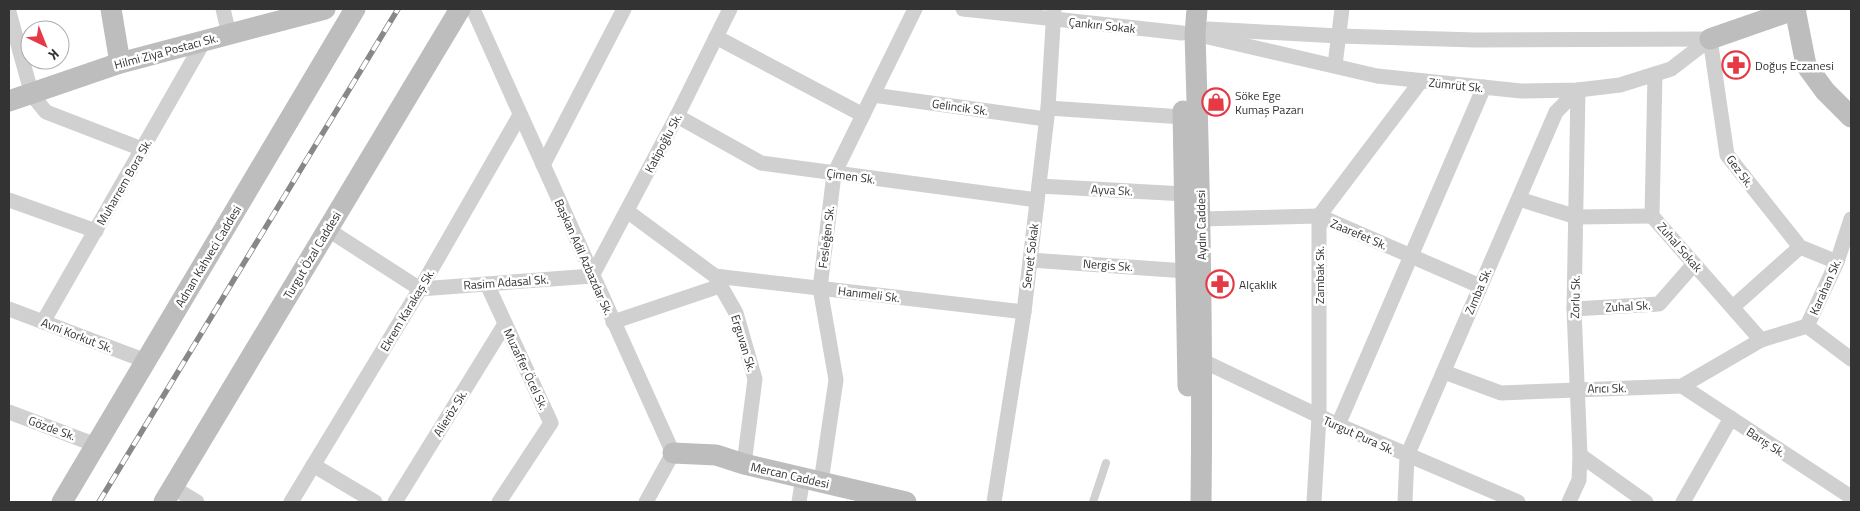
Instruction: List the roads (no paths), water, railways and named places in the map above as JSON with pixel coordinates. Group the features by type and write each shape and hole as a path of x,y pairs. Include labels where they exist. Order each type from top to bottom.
{"main road":[{"path":"111,9 120,63"},
{"name":"Hilmi Ziya Postacı Sk.","path":"9,101 32,95 120,63 325,9"},
{"name":"Adnan Kahveci Caddesi","path":"62,502 355,9"},
{"name":"Turgut Özal Caddesi","path":"168,494 460,9"},
{"name":"Aydın Caddesi","path":"1182,9 1188,34 1201,219 1203,361 1201,502"},
{"name":"Aydın Caddesi","path":"1188,502 1183,117 1188,34 1197,9"},
{"path":"1710,39 1795,9 1806,64 1825,91 1851,117"},
{"name":"Mercan Caddesi","path":"673,453 716,455 744,464 905,502"}],"street":[{"path":"223,9 229,34"},
{"name":"Başkan Adil Azbazdar Sk.","path":"472,9 673,453"},
{"path":"543,165 624,9"},
{"name":"Katipoğlu Sk.","path":"592,276 677,116 730,9"},
{"name":"Fesleğen Sk.","path":"799,502 812,480 836,380 820,288 834,174 915,9"},
{"name":"Çankırı Sokak","path":"964,9 1054,14 1188,34"},
{"path":"1335,65 1342,9"},
{"name":"Servet Sokak","path":"994,502 1024,312 1047,113 1054,14"},
{"path":"10,18 32,95 46,112 142,149"},
{"path":"1188,34 1209,29 1338,36 1476,40 1710,39"},
{"name":"Zümrüt Sk.","path":"1188,34 1335,65 1377,76 1521,91 1578,90 1620,85 1671,69 1710,39"},
{"path":"716,37 863,115"},
{"name":"Gez Sk.","path":"1710,39 1727,155 1800,247 1837,262"},
{"name":"Muharrem Bora Sk.","path":"43,322 204,41"},
{"name":"Zuhal Sokak","path":"1655,74 1652,216 1734,306 1761,340"},
{"path":"1319,216 1421,81"},
{"path":"1338,425 1484,87"},
{"name":"Zımba Sk.","path":"1406,502 1407,456 1556,112 1578,90"},
{"name":"Zorlu Sk.","path":"1569,502 1579,480 1580,455 1574,308 1578,90"},
{"name":"Gelincik Sk.","path":"873,95 1047,113 1183,117"},
{"name":"Ekrem Karakaş Sk.","path":"291,502 420,289 520,115"},
{"name":"Çimen Sk.","path":"677,116 761,163 834,174 1038,193"},
{"name":"Ayva Sk.","path":"1038,193 1185,194"},
{"path":"1519,199 1577,217 1652,216"},
{"path":"9,200 96,231"},
{"name":"Erguvan Sk.","path":"627,211 718,281 736,313 755,379 744,464"},
{"name":"Zaarefet Sk.","path":"1201,219 1319,216 1480,286"},
{"name":"Zambak Sk.","path":"1314,502 1319,417 1319,216"},
{"name":"Karahan Sk.","path":"1807,326 1837,262 1851,219"},
{"path":"327,229 420,289"},
{"path":"1734,306 1800,247"},
{"name":"Nergis Sk.","path":"1030,260 1186,271"},
{"name":"Zuhal Sk.","path":"1574,308 1659,304 1694,264"},
{"name":"Rasim Adasal Sk.","path":"420,289 592,276"},
{"path":"613,322 718,281"},
{"name":"Hanımeli Sk.","path":"718,281 820,288 1024,312"},
{"name":"Muzaffer Öcel Sk.","path":"487,284 551,423 499,502"},
{"name":"Avni Korkut Sk.","path":"9,309 146,361"},
{"name":"Alieröz Sk.","path":"395,502 505,324"},
{"path":"1807,326 1851,359"},
{"name":"Arıcı Sk.","path":"1444,372 1501,392 1682,386 1761,340 1807,326"},
{"name":"Turgut Pura Sk.","path":"1203,361 1319,417 1518,502"},
{"name":"Barış Sk.","path":"1682,386 1851,497"},
{"name":"Gözde Sk.","path":"9,412 96,445"},
{"path":"1683,502 1731,418"},
{"path":"646,502 673,453"},
{"path":"1580,455 1646,502"},
{"path":"313,466 375,502"},
{"path":"168,494 197,502"}],"lane":[{"path":"1093,502 1106,463"}],"railway":[{"path":"99,502 398,9"}],"place":[{"name":"Doğuş Eczanesi","path":"1736,65"},
{"name":"Söke Ege Kumaş Pazarı","path":"1216,102"},
{"name":"Alçaklık","path":"1220,284"}]}
